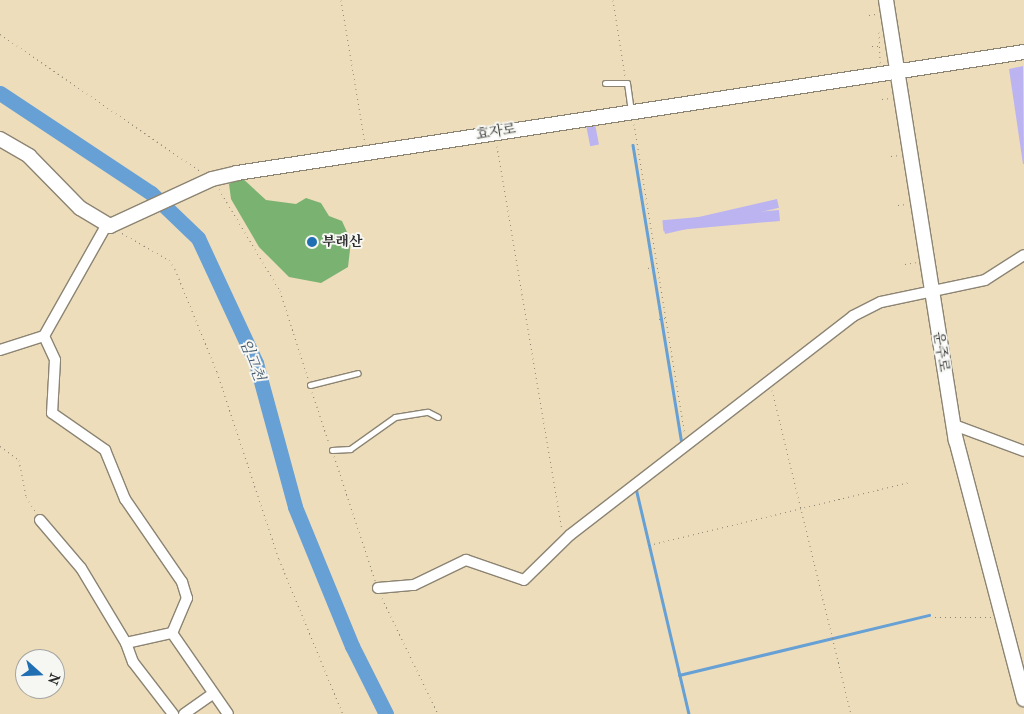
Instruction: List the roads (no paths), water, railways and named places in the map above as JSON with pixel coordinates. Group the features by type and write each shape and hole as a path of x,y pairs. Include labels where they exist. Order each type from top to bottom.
{"street":[{"name":"운주로","path":"886,0 895,70 954,425 1024,699"},
{"name":"효자로","path":"112,225 209,181 495,132 1024,52"},
{"path":"0,139 29,156 80,208 112,225 44,336 0,350"},
{"path":"378,588 414,586 466,560 524,580 564,540 766,381 866,308 993,277 1024,255"},
{"path":"44,336 55,360 52,413 105,450 124,498 182,582 187,598 172,633"},
{"path":"954,425 1024,451"},
{"path":"40,520 81,568 126,643 133,662 174,714"},
{"path":"126,643 172,633"},
{"path":"172,633 194,659 213,694 228,714"},
{"path":"184,714 213,694"}],"lane":[{"path":"606,83 627,83 631,111"},
{"path":"310,385 358,373"},
{"path":"332,450 350,449 395,417 428,412 438,417"}],"waterway":[{"name":"임고천","path":"0,93 151,193 198,238 256,363 295,507 352,646 386,714"},
{"path":"633,145 682,445"},
{"path":"636,488 689,714"},
{"path":"679,675 929,615"}],"place":[{"name":"부래산","path":"312,242"}]}
